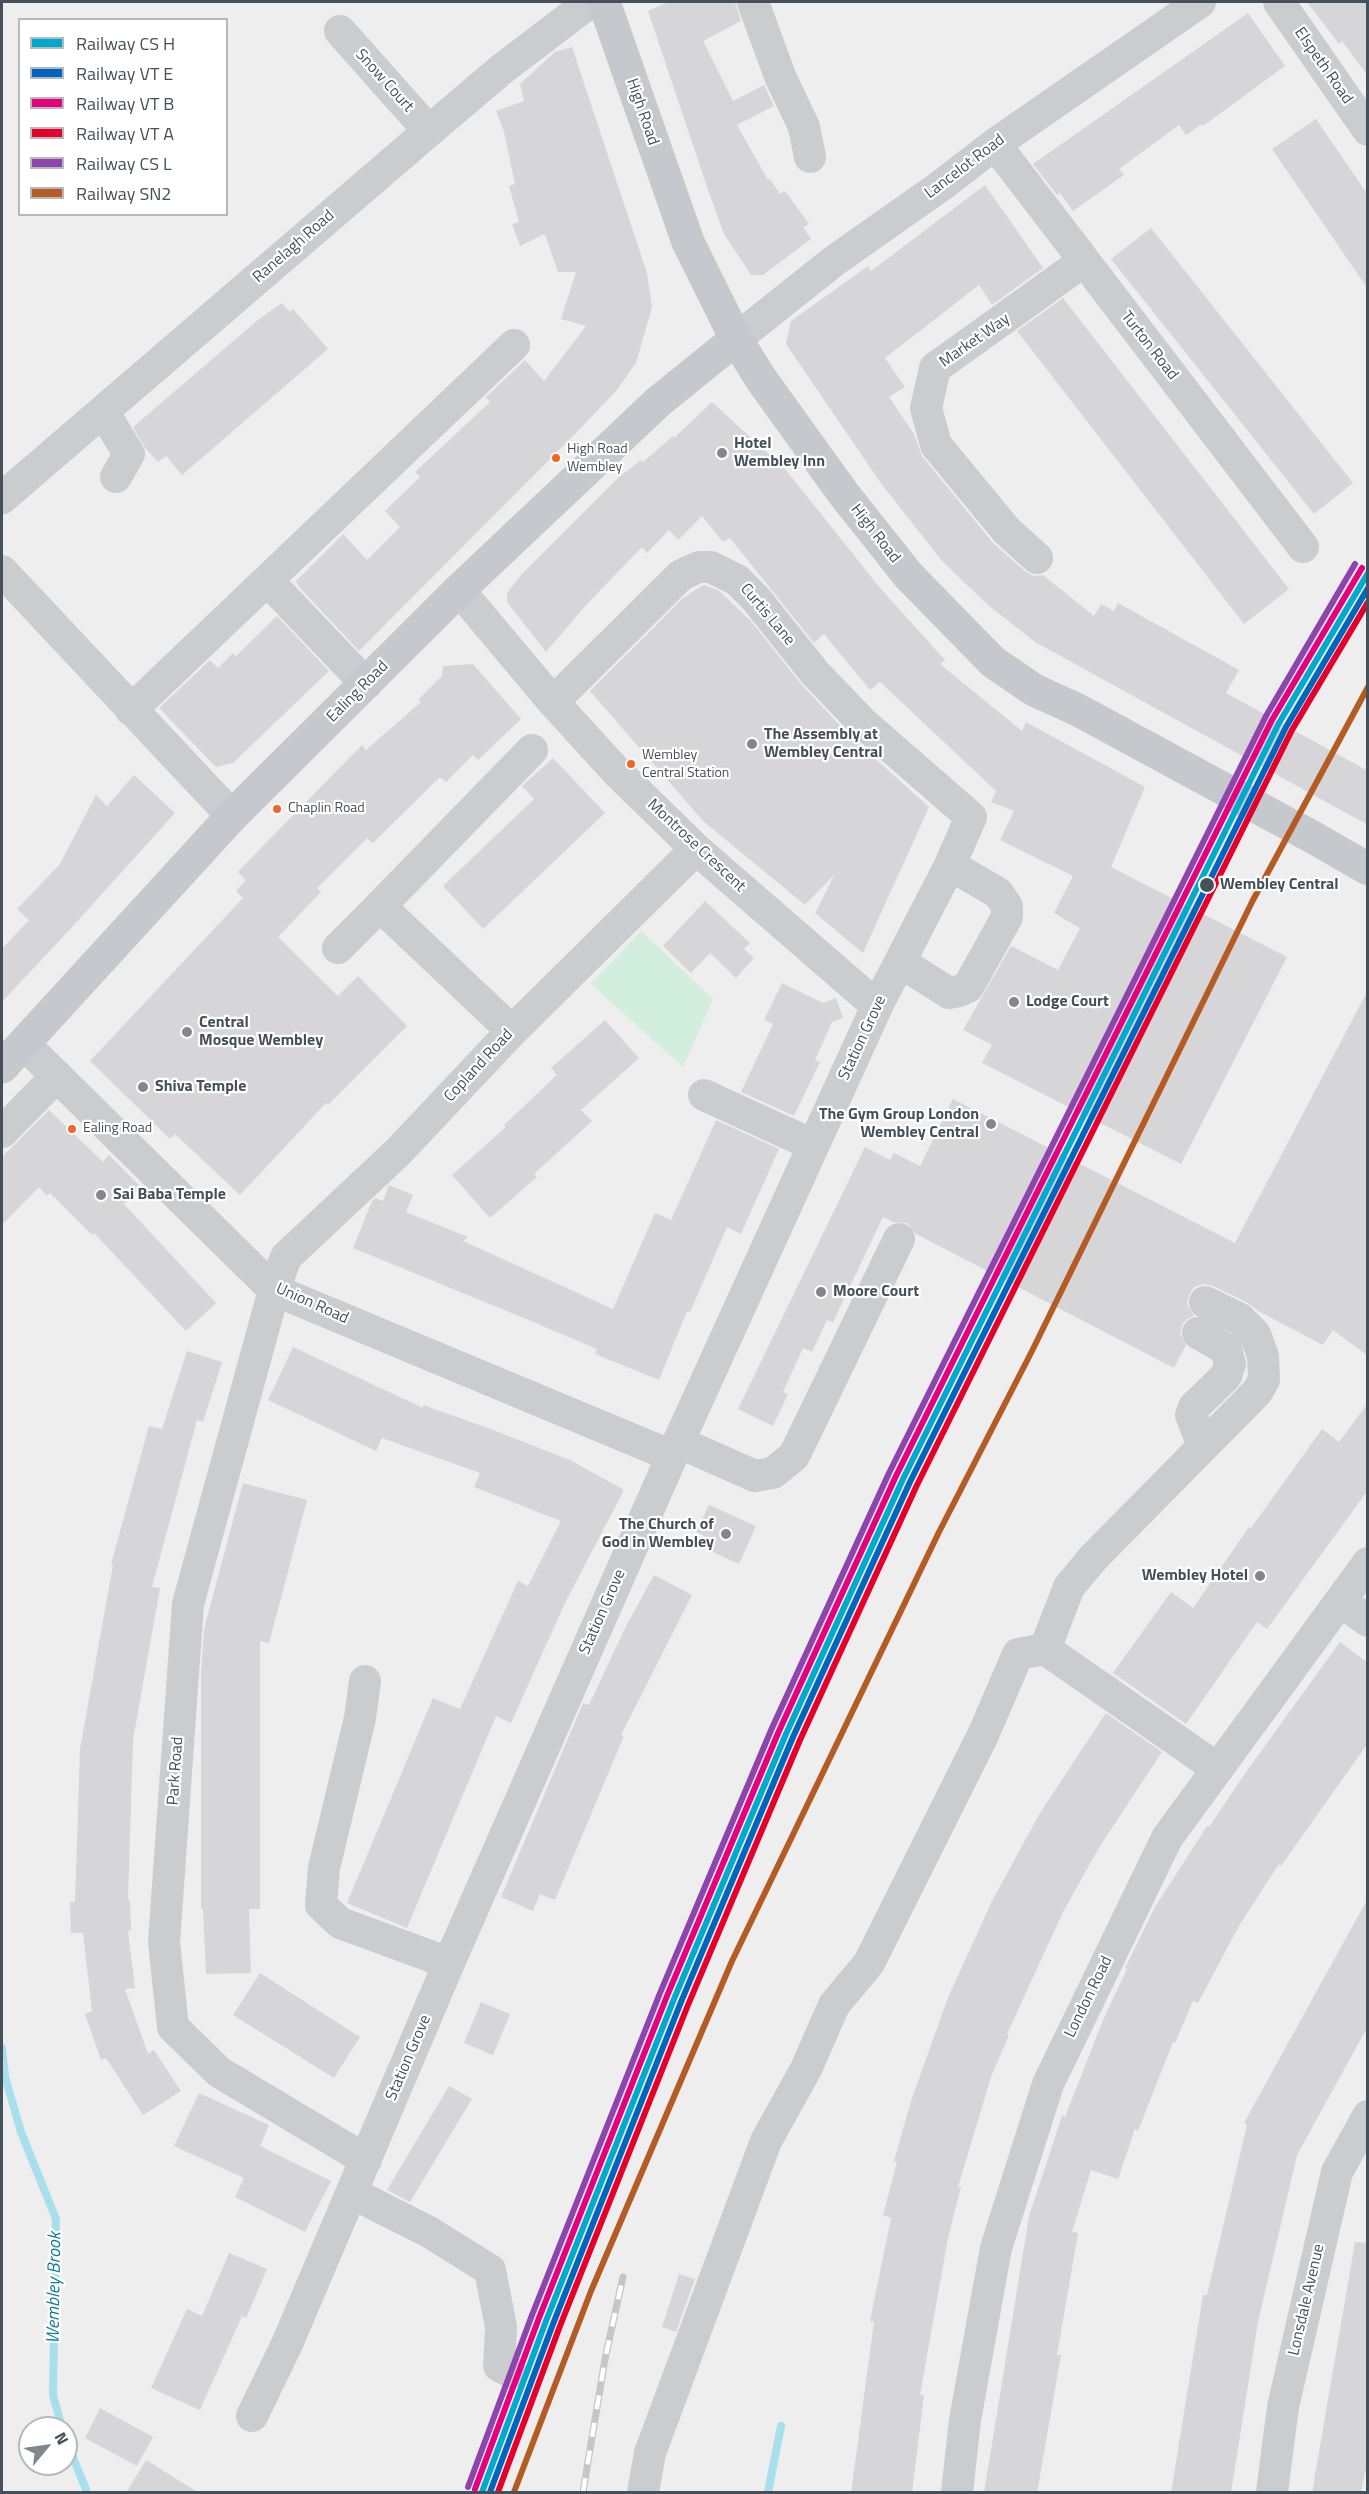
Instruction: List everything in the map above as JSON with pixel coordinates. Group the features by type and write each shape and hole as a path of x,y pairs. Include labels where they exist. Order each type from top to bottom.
{"main road":[{"name":"High Road","path":"605,3 688,242 736,339 761,379 843,494 908,575 993,662 1034,690 1078,710 1158,763 1317,839 1368,869"},
{"name":"Ealing Road","path":"13,1056 232,816 459,590 658,402 736,339"}],"street":[{"path":"753,2 780,76 804,127 810,157"},
{"name":"Lancelot Road","path":"736,339 834,261 942,185 995,144 1200,2"},
{"name":"Elspeth Road","path":"1279,2 1368,130"},
{"name":"Ranelagh Road","path":"2,498 502,69 605,3"},
{"name":"Snow Court","path":"340,31 429,131"},
{"name":"Turton Road","path":"995,144 1303,547"},
{"name":"Market Way","path":"1037,558 1007,531 936,445 926,408 935,368 1084,261"},
{"path":"131,710 514,345"},
{"path":"102,411 129,454 116,477"},
{"name":"Curtis Lane","path":"553,702 681,575 699,567 711,567 737,580 756,598 815,673 863,723 971,816"},
{"path":"2,570 232,816"},
{"path":"268,581 366,684"},
{"name":"Montrose Crescent","path":"459,590 553,702 617,772 696,849 877,1006"},
{"path":"339,948 532,750"},
{"name":"Station Grove","path":"252,2416 287,2344 449,1963 675,1449 877,1006 950,865 971,816"},
{"name":"Copland Road","path":"274,1290 286,1257 398,1152 512,1031 696,849"},
{"path":"900,962 950,993 959,992 968,987 1007,916 1007,906 998,892 950,865"},
{"path":"380,906 512,1031"},
{"name":"Union Road","path":"13,1056 57,1076 274,1290 675,1449 755,1476 773,1473 794,1456 898,1239"},
{"path":"2,1132 57,1076"},
{"path":"704,1095 813,1145"},
{"name":"Park Road","path":"274,1290 188,1604 164,1942 173,2027 219,2072 366,2160"},
{"path":"1045,1648 1069,1587 1094,1557 1257,1392 1264,1380 1260,1345 1247,1325 1205,1302"},
{"path":"1198,1333 1226,1349 1230,1364 1226,1376 1194,1407 1191,1415 1203,1446"},
{"name":"London Road","path":"957,2493 965,2420 996,2248 1048,2084 1167,1838 1368,1563"},
{"path":"1340,1601 1368,1621"},
{"path":"643,2493 650,2453 766,2141 806,2069 834,2005 869,1963 983,1735 1018,1654 1045,1648 1218,1769"},
{"path":"365,1681 360,1718 324,1868 321,1905 339,1923 449,1963"},
{"name":"Lonsdale Avenue","path":"1272,2493 1283,2407 1337,2172 1368,2116"},
{"path":"352,2193 429,2232 490,2270 501,2327 499,2366 511,2372"}],"green space":[{"path":"641,931 713,999 683,1067 591,984"}],"building":[{"path":"668,2 735,2 741,21 703,41 733,101 764,85 774,106 737,125 768,180 770,179 780,194 785,191 809,224 803,227 811,239 763,275 751,275 724,234 709,193 648,11"},
{"path":"1307,2 1368,2 1368,76 1342,41 1339,44"},
{"path":"1248,13 1285,66 1203,126 1202,124 1186,135 1179,125 1119,169 1124,175 1073,211 1060,193 1057,195 1033,164"},
{"path":"572,47 647,273 652,307 636,363 616,391 577,432 359,651 298,586 296,581 343,534 367,560 400,527 385,511 420,477 415,472 490,402 486,397 525,360 544,381 586,326 561,319 576,272 558,272 545,234 520,246 512,224 519,222 509,186 515,184 504,132 496,111 524,101 520,84 555,52"},
{"path":"1316,119 1368,195 1368,289 1272,149"},
{"path":"985,185 1043,268 992,305 979,285 885,358 905,387 889,397 914,434 922,456 993,543 1025,571 1034,576 1043,575 1094,616 1101,604 1114,611 1118,603 1239,670 1226,693 1368,771 1368,825 1035,642 988,605 942,561 880,482 786,344 791,321 868,266 871,271"},
{"path":"1151,228 1353,483 1314,514 1111,259"},
{"path":"1063,298 1289,589 1244,624 1017,331"},
{"path":"282,303 290,312 293,309 328,349 182,475 166,456 158,462 145,448 133,427 259,319"},
{"path":"712,402 785,469 880,588 945,660 940,664 1022,731 1026,722 1145,787 1111,867 1287,957 1181,1164 982,1063 992,1045 963,1030 1011,946 1058,970 1080,928 1054,913 1073,876 1000,840 1014,811 991,802 996,791 880,682 870,690 824,634 814,643 730,538 723,542 702,516 678,540 669,530 647,553 642,547 588,603 546,652 507,602 507,593 522,574 619,477 641,460 643,462 673,436 674,438"},
{"name":"The Assembly at Wembley Central","path":"703,585 718,590 751,621 801,684 850,736 929,807 863,953 815,913 835,874 805,905 703,821 590,691 682,599"},
{"path":"277,616 329,671 233,763 216,767 159,708 210,660 218,668 233,653 236,656"},
{"path":"473,664 521,719 478,760 473,755 446,782 440,777 373,843 367,838 317,888 321,892 278,937 338,996 358,976 407,1026 328,1105 326,1103 240,1195 175,1134 170,1139 90,1061 243,898 236,891 246,880 238,872 256,853 362,745 366,750 421,702 418,700 442,676 443,666"},
{"path":"553,758 605,813 483,929 443,886 534,799 522,786"},
{"path":"134,775 175,813 2,1002 2,949 29,920 17,909 60,864 96,795 107,806"},
{"path":"705,901 750,943 744,949 754,958 736,978 710,953 691,973 663,946"},
{"path":"782,983 823,1003 836,998 843,1018 832,1022 815,1060 820,1062 794,1116 741,1092 773,1024 764,1020"},
{"path":"1368,990 1368,1356 1333,1330 1323,1345 1258,1311 1248,1303 1204,1284 1194,1287 1189,1295 1187,1304 1194,1316 1188,1318 1182,1325 1180,1334 1186,1345 1174,1368 916,1234 907,1223 893,1222 883,1217 833,1322 827,1320 812,1352 803,1348 783,1392 788,1394 773,1426 738,1409 865,1147 890,1160 894,1153 920,1166 953,1099 1235,1243"},
{"path":"605,1020 639,1058 581,1110 592,1121 534,1174 537,1177 490,1218 452,1175 506,1127 504,1125 557,1075 551,1068"},
{"path":"49,1110 103,1162 109,1155 141,1187 124,1204 216,1303 186,1331 94,1233 92,1235 50,1193 47,1196 39,1187 2,1225 2,1157"},
{"path":"716,1120 779,1149 741,1234 727,1227 690,1312 687,1311 659,1380 595,1354 597,1349 353,1248 372,1201 375,1198 383,1201 389,1185 413,1195 406,1212 468,1237 463,1241 613,1309 655,1213 671,1220"},
{"path":"293,1347 423,1408 423,1405 570,1460 624,1490 565,1603 511,1723 496,1716 407,1928 347,1903 433,1698 460,1709 518,1581 528,1586 561,1521 474,1487 480,1473 382,1438 376,1451 268,1400"},
{"path":"187,1351 222,1362 203,1422 197,1420 152,1587 160,1588 133,1740 128,1900 130,1900 131,1931 128,1931 135,1988 125,1989 148,2054 154,2050 181,2091 143,2115 106,2058 101,2060 85,2014 92,2011 83,1933 71,1933 70,1902 75,1902 80,1749 113,1565 111,1564 149,1426 162,1429"},
{"path":"1368,1403 1368,1490 1267,1629 1257,1622 1186,1724 1113,1673 1171,1592 1193,1608 1249,1527 1251,1528 1322,1429 1339,1442"},
{"path":"243,1483 307,1500 269,1643 260,1641 260,1909 249,1909 251,1973 206,1974 203,1909 201,1909 201,1673 204,1629"},
{"name":"The Church of God in Wembley","path":"709,1505 756,1526 739,1564 700,1546 705,1536 696,1532"},
{"path":"654,1575 692,1595 621,1735 624,1736 555,1900 540,1894 533,1911 501,1897 583,1703 589,1705 626,1626"},
{"path":"1340,1642 1368,1663 1368,1743 1281,1866 1279,1864 1240,1924 1198,2003 1193,2001 1175,2043 1173,2042 1138,2131 1135,2129 1118,2179 1091,2170 1072,2232 1078,2233 1057,2355 1061,2355 1037,2493 984,2493 1029,2216 1062,2116 1065,2117 1103,2020 1127,1969 1125,1968 1155,1907 1207,1826 1209,1827"},
{"path":"1106,1713 1162,1752 1100,1846 1063,1912 1007,2034 1009,2035 991,2077 958,2187 961,2187 948,2238 920,2395 924,2395 912,2493 851,2493 874,2322 870,2321 891,2218 883,2215 897,2162 894,2161 911,2101 947,2000 992,1901 1040,1813"},
{"path":"1368,1898 1368,2026 1297,2155 1258,2322 1231,2493 1171,2493 1203,2295 1207,2295 1247,2125 1244,2123"},
{"path":"260,1973 360,2037 334,2078 233,2015"},
{"path":"481,2002 510,2014 493,2055 464,2043"},
{"path":"449,2086 472,2099 410,2202 387,2190"},
{"path":"199,2093 269,2125 260,2146 331,2181 305,2232 235,2197 244,2178 174,2146"},
{"path":"1355,2242 1368,2243 1368,2458 1361,2493 1312,2493"},
{"path":"229,2253 267,2269 246,2318 242,2316 200,2410 151,2388 187,2309 202,2316"},
{"path":"679,2274 695,2279 676,2332 662,2327"},
{"path":"100,2408 153,2437 137,2466 85,2438"},
{"path":"146,2460 199,2493 126,2493"}],"waterway":[{"name":"Wembley Brook","path":"2,2048 5,2077 21,2132 56,2219 53,2395 59,2416"},
{"path":"768,2492 781,2426"},
{"name":"Wembley Brook","path":"78,2470 87,2492"}],"railway":[{"path":"583,2492 605,2359 623,2277"}],"transit line":[{"path":"468,2487 532,2315 660,1993 772,1728 889,1473 1266,716 1355,564"},
{"path":"475,2489 539,2318 667,1996 779,1731 896,1476 1272,720 1362,568"},
{"path":"482,2492 546,2321 674,1999 786,1734 903,1479 1279,723 1368,573"},
{"path":"490,2492 553,2324 681,2002 793,1737 910,1482 1286,727 1368,588"},
{"path":"498,2492 560,2326 688,2005 800,1740 917,1485 1292,730 1368,602"}],"rail line":[{"name":"SN2","path":"514,2492 591,2291 732,1961 939,1532 1032,1351 1253,900 1368,687"}],"place":[{"name":"Hotel Wembley Inn","path":"722,453"},
{"name":"High Road Wembley","path":"556,458"},
{"name":"The Assembly at Wembley Central","path":"752,744"},
{"name":"Wembley Central Station","path":"631,764"},
{"name":"Chaplin Road","path":"277,809"},
{"name":"Wembley Central","path":"1207,885"},
{"name":"Lodge Court","path":"1014,1002"},
{"name":"Central Mosque Wembley","path":"187,1032"},
{"name":"Shiva Temple","path":"143,1087"},
{"name":"The Gym Group London Wembley Central","path":"991,1124"},
{"name":"Ealing Road","path":"72,1129"},
{"name":"Sai Baba Temple","path":"101,1195"},
{"name":"Moore Court","path":"821,1292"},
{"name":"The Church of God in Wembley","path":"726,1534"},
{"name":"Wembley Hotel","path":"1260,1576"}]}
